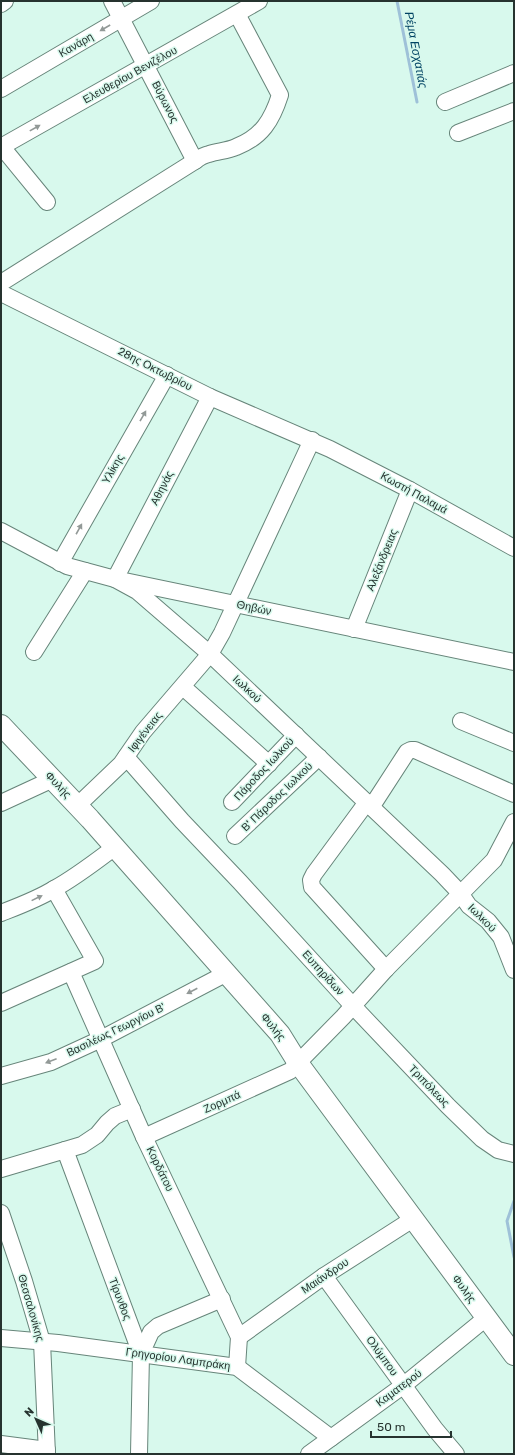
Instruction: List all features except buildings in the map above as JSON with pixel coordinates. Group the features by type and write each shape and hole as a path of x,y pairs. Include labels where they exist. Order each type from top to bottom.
{"main road":[{"name":"Φυλής","path":"1,725 115,847 280,1034 298,1063 514,1355"}],"street":[{"path":"1,4 5,1"},
{"name":"Βύρωνος","path":"112,1 195,161"},
{"name":"Κανάρη","path":"1,89 151,1"},
{"name":"Ελευθερίου Βενιζέλου","path":"1,147 259,1"},
{"path":"1,283 195,161 208,154 237,147 250,140 264,128 270,120 280,95 237,14"},
{"path":"445,102 514,73"},
{"path":"458,133 514,111"},
{"path":"1,147 47,202"},
{"name":"28ης Οκτωβρίου","path":"1,293 210,397 312,440"},
{"name":"Υλίκης","path":"60,563 167,375"},
{"name":"Αθηνάς","path":"115,579 210,397"},
{"path":"235,604 312,440"},
{"name":"Κωστή Παλαμά","path":"312,440 410,490 514,548"},
{"name":"Αλεξάνδρειας","path":"354,629 410,490"},
{"name":"Θηβών","path":"1,531 60,563 115,579 514,662"},
{"path":"34,652 85,571"},
{"name":"Ιωλκού","path":"115,579 137,591 210,654 318,757 370,804 442,874 460,893 469,906 488,921 501,937 514,970"},
{"name":"Ιφιγένειας","path":"77,806 126,758 143,732 210,654 222,633 235,604"},
{"path":"183,687 269,764"},
{"path":"461,721 514,743"},
{"name":"Πάροδος Ιωλκού","path":"232,802 296,735"},
{"path":"386,968 312,887 311,880 314,874 370,804 407,752 411,750 415,750 514,794"},
{"name":"Β' Πάροδος Ιωλκού","path":"235,836 318,757"},
{"name":"Ευπηρίδων","path":"126,758 182,821 353,1006 386,968 494,860 514,823"},
{"path":"1,803 52,779"},
{"path":"1,913 54,890 115,847"},
{"path":"1,1003 95,961 54,890"},
{"name":"Κορδάτου","path":"71,972 144,1137 239,1337 237,1367"},
{"name":"Βασιλέως Γεωργίου Β'","path":"1,1076 51,1062 101,1039 227,973"},
{"name":"Ζορμπά","path":"144,1137 290,1071 353,1006"},
{"name":"Τριπόλεως","path":"353,1006 448,1106 482,1139 498,1150 514,1154"},
{"path":"1,1169 82,1145 92,1140 107,1123 116,1116 132,1109"},
{"name":"Τίρυνθος","path":"64,1150 141,1354 139,1454"},
{"name":"Θεσσαλονίκης","path":"2,1218 24,1281 42,1342 47,1452"},
{"name":"Μαιάνδρου","path":"239,1337 324,1276 413,1219"},
{"name":"Ολύμπου","path":"324,1276 435,1429 456,1454"},
{"path":"141,1354 151,1332 158,1326 222,1299"},
{"name":"Καματερού","path":"309,1454 404,1385 486,1318"},
{"name":"Γρηγορίου Λαμπράκη","path":"1,1338 237,1367 331,1438"},
{"path":"1,1444 47,1452"}],"waterway":[{"name":"Ρέμα Εσχατιάς","path":"397,1 417,102"},
{"name":"Ρέμα Εσχατιάς","path":"514,1201 507,1221 514,1257"}]}
